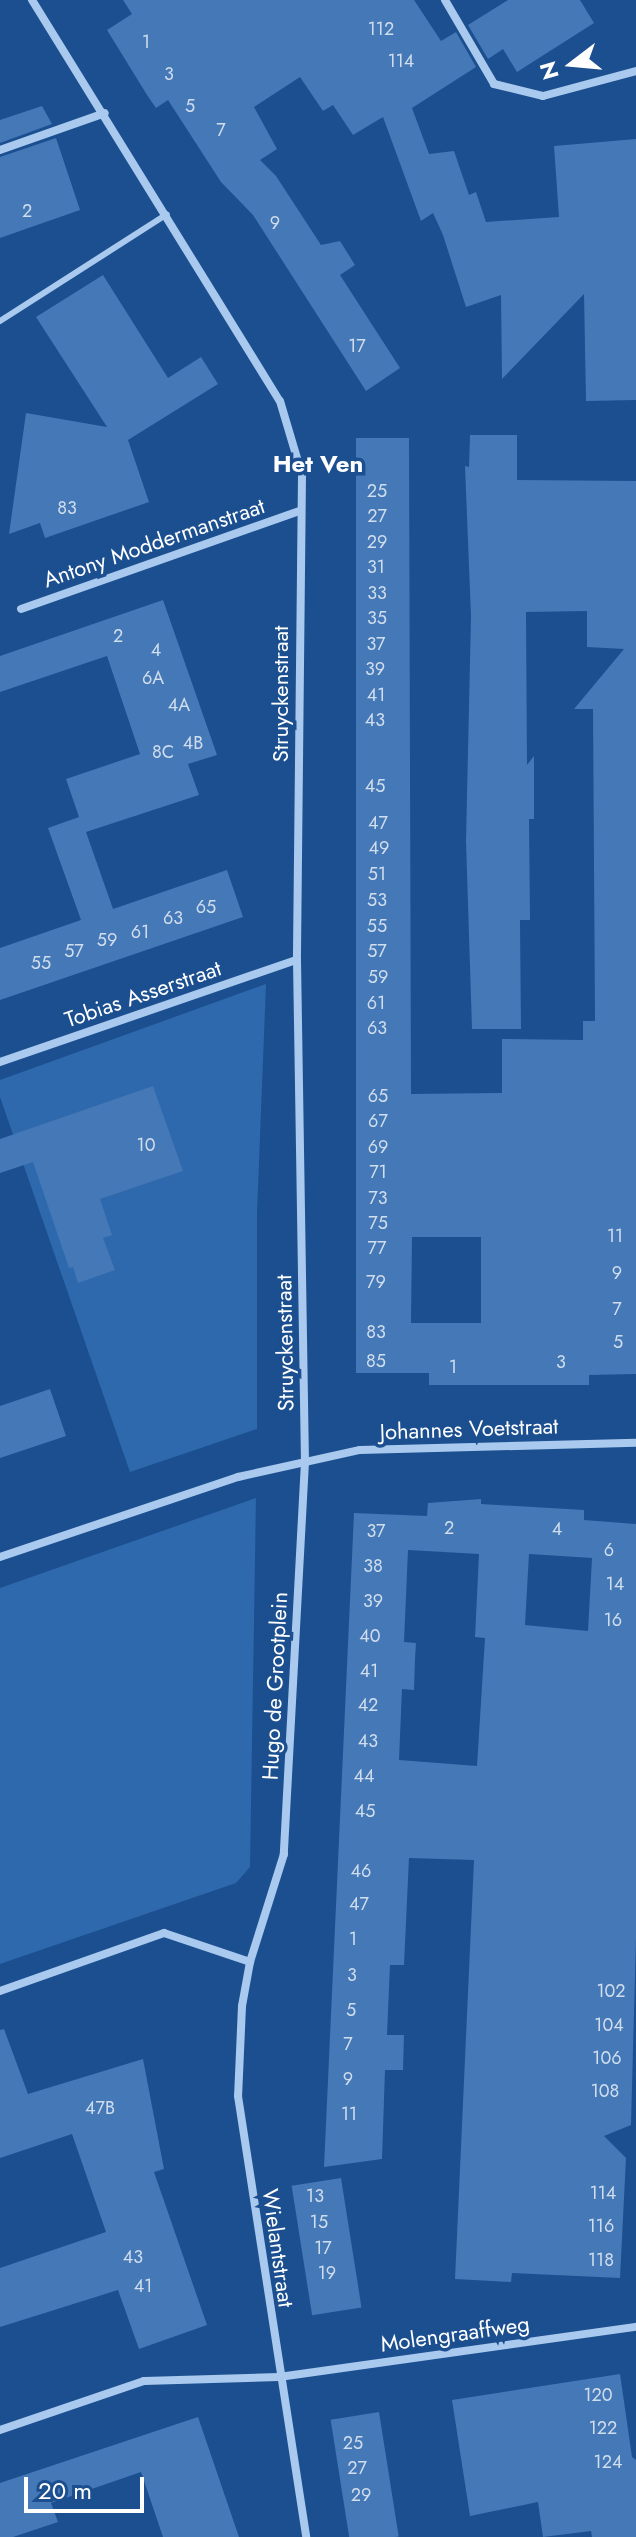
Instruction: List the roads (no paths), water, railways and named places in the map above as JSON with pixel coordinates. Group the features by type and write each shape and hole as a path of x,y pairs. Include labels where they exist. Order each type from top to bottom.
{"street":[{"name":"Struyckenstraat","path":"32,0 105,113 280,401 302,475 297,960 305,1462"},
{"path":"445,0 494,84 543,96 636,71"},
{"path":"0,150 105,113"},
{"name":"Antony Moddermanstraat","path":"21,609 300,511"},
{"name":"Tobias Asserstraat","path":"0,1062 297,960"},
{"name":"Johannes Voetstraat","path":"305,1462 360,1450 636,1443"},
{"path":"0,1557 238,1477 305,1462"},
{"name":"Hugo de Grootplein","path":"250,1962 284,1854 305,1462"},
{"path":"0,1991 164,1933 250,1962"},
{"name":"Wielantstraat","path":"250,1962 242,2006 238,2096 306,2537"},
{"name":"Molengraaffweg","path":"0,2430 144,2381 279,2377 636,2327"}],"lane":[{"path":"0,321 167,214"}],"district":[{"name":"Het Ven","path":"318,464"}]}
